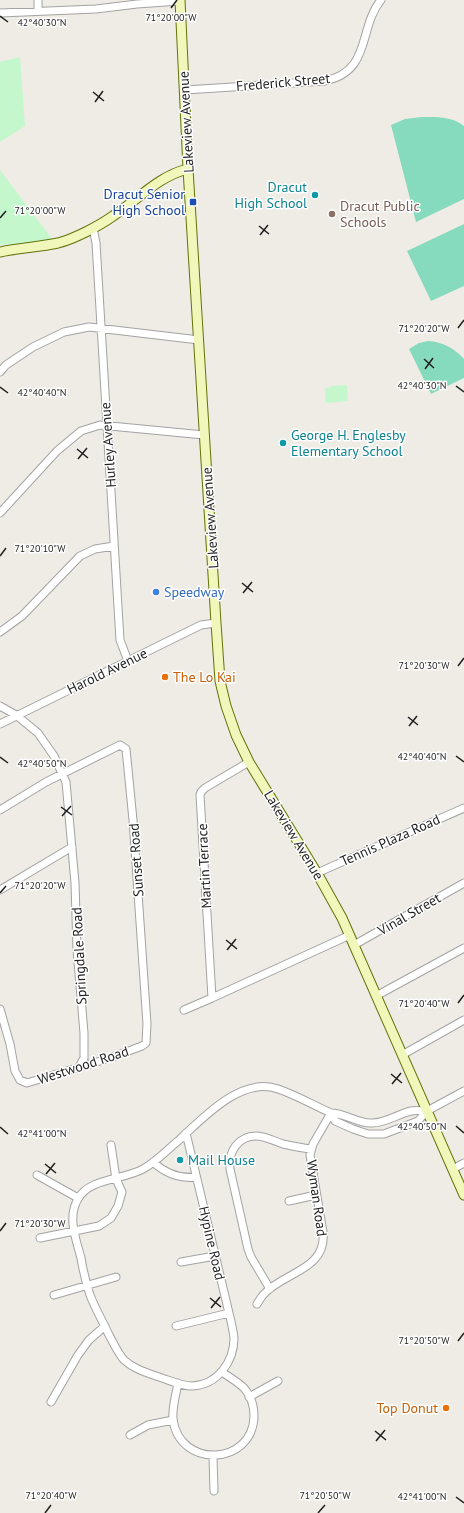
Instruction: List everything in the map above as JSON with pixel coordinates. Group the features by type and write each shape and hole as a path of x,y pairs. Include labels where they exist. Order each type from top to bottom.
{"main road":[{"name":"Lakeview Avenue","path":"180,1 188,169 204,435 219,668 224,699 236,735 249,762 336,906 464,1195"},
{"path":"0,252 59,243 93,228 113,216 161,180 188,169"}],"street":[{"path":"38,0 38,11"},
{"name":"Frederick Street","path":"185,90 318,82 335,78 347,70 356,60 362,48 374,11 381,0"},
{"path":"0,5 1,13 109,4 180,1"},
{"name":"Hurley Avenue","path":"93,228 96,243 120,640 128,661"},
{"path":"0,372 6,365 33,347 64,332 89,327 199,340"},
{"path":"0,513 57,451 76,434 95,426 204,435"},
{"path":"0,632 22,616 80,556 95,549 114,546"},
{"name":"Harold Avenue","path":"0,724 201,625 216,623"},
{"name":"Springdale Road","path":"0,706 16,715 38,733 54,756 66,782 72,847 84,1033 84,1058 80,1067"},
{"name":"Sunset Road","path":"62,774 120,745 126,749 133,820 147,1024 146,1043"},
{"name":"Martin Terrace","path":"212,998 200,795 205,788 249,762"},
{"path":"0,810 62,774"},
{"name":"Tennis Plaza Road","path":"317,873 464,808"},
{"path":"0,890 72,847"},
{"name":"Vinal Street","path":"354,945 464,883"},
{"path":"184,1010 350,935"},
{"path":"376,996 464,948"},
{"name":"Westwood Road","path":"0,1009 10,1044 15,1071 20,1080 27,1083 110,1058 142,1046 146,1043"},
{"path":"402,1055 464,1020"},
{"path":"178,1383 173,1411 173,1420 179,1436 187,1445 202,1454 213,1456 231,1452 248,1436 254,1420 253,1408 249,1397 240,1385 222,1372 210,1382 192,1386 140,1371 128,1364 118,1353 93,1303 87,1285 74,1231 73,1211 78,1198 86,1189 138,1171 153,1162 213,1109 232,1096 246,1089 263,1086 278,1088 330,1113 339,1113 372,1124 391,1119 411,1111 427,1111"},
{"path":"330,1113 335,1121 352,1129 368,1134 384,1134 418,1121 427,1111 464,1091"},
{"name":"Wyman Road","path":"258,1304 262,1297 270,1289 310,1263 322,1249 324,1239 310,1160 311,1150 330,1113"},
{"name":"Hypine Road","path":"186,1133 233,1333 233,1344 228,1363 222,1372"},
{"path":"270,1289 251,1257 248,1249 230,1169 230,1155 234,1147 240,1141 252,1136 261,1136 284,1144 311,1150"},
{"path":"40,1238 99,1226 111,1218 118,1206 122,1192 116,1179 111,1145"},
{"path":"153,1162 163,1170 176,1176 189,1178 196,1177"},
{"path":"453,1170 464,1163"},
{"path":"37,1174 78,1198"},
{"path":"288,1201 316,1195"},
{"path":"181,1262 215,1256"},
{"path":"54,1295 116,1277"},
{"path":"176,1326 229,1313"},
{"path":"51,1402 78,1355 89,1340 104,1326"},
{"path":"249,1397 278,1381"},
{"path":"130,1435 148,1425 173,1420"},
{"path":"213,1456 214,1491"}],"green space":[{"path":"20,57 25,126 0,142 0,62"},
{"path":"438,117 454,120 464,126 464,199 416,222 391,125 405,119"},
{"path":"0,170 52,239 38,242 0,245"},
{"path":"464,224 464,286 431,301 407,251"},
{"path":"428,341 448,346 464,359 464,378 431,394 409,349 419,343"},
{"path":"332,386 347,386 348,401 326,403 325,389"}],"place":[{"name":"Dracut High School","path":"315,195"},
{"name":"Dracut Senior High School","path":"193,202"},
{"name":"Dracut Public Schools","path":"332,214"},
{"name":"George H. Englesby Elementary School","path":"283,443"},
{"name":"Speedway","path":"156,592"},
{"name":"The Lo Kai","path":"165,677"},
{"name":"Mail House","path":"180,1160"},
{"name":"Top Donut","path":"446,1408"}]}
